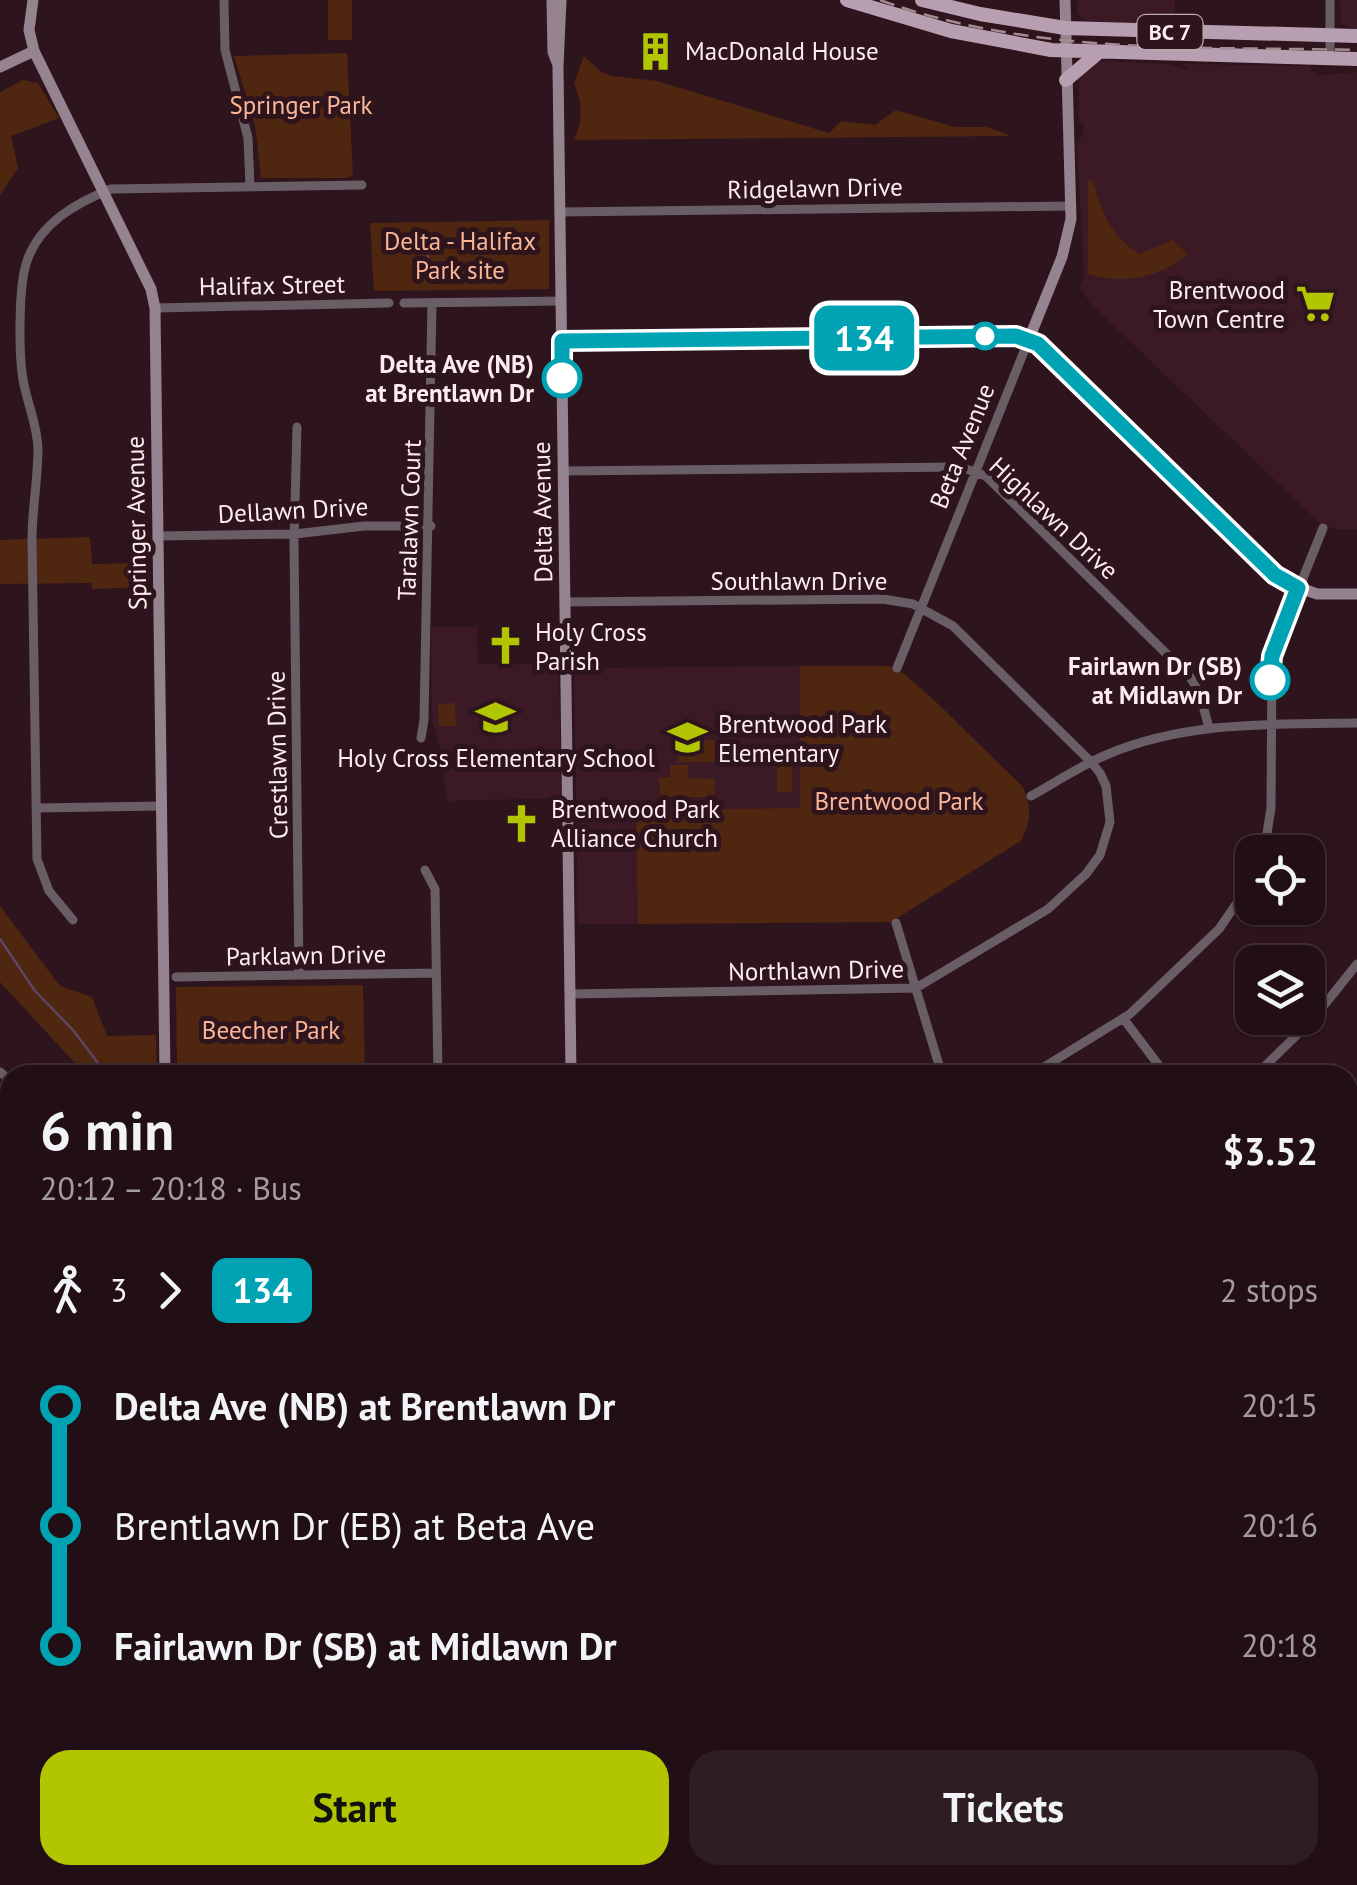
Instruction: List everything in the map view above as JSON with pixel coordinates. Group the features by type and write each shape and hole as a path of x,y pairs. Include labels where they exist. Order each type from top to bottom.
{"main road":[{"name":"BC 7","path":"847,0 966,34 1065,51 1357,58"},
{"name":"BC 7","path":"922,0 1065,28 1357,36"},
{"path":"1066,80 1098,53"}],"street":[{"name":"Springer Avenue","path":"33,0 29,30 34,51 151,289 156,308 165,1065"},
{"path":"224,0 225,50 248,138 250,186"},
{"name":"Delta Avenue","path":"552,0 553,52 558,68"},
{"name":"Delta Avenue","path":"562,0 558,68 571,1065"},
{"name":"Beta Avenue","path":"897,668 1062,257 1071,218 1065,0"},
{"path":"1330,0 1330,58"},
{"path":"0,68 34,51"},
{"path":"72,920 49,891 37,859 32,536 38,448 22,374 23,281 27,261 50,224 102,192 115,189 362,185"},
{"name":"Ridgelawn Drive","path":"560,212 1071,206"},
{"path":"404,303 562,301"},
{"name":"Halifax Street","path":"156,308 390,303"},
{"name":"Taralawn Court","path":"421,738 430,526 432,303"},
{"path":"562,341 1016,336 1029,339 1275,575 1317,594 1357,594"},
{"name":"Crestlawn Drive","path":"296,427 299,975"},
{"name":"Highlawn Drive","path":"564,471 976,470 1190,676 1200,694 1208,728"},
{"name":"Dellawn Drive","path":"158,536 295,534 364,526 430,526"},
{"path":"1267,835 1271,808 1272,656 1323,528"},
{"name":"Southlawn Drive","path":"566,602 882,598 921,607 953,626 1091,762"},
{"path":"1031,796 1121,749 1208,728 1357,723"},
{"name":"Northlawn Drive","path":"570,994 916,988 1048,909 1086,874 1100,855 1110,822 1106,786 1091,762"},
{"path":"36,808 162,806"},
{"path":"426,870 434,889 438,1065"},
{"path":"1048,1065 1123,1018 1219,929 1235,906"},
{"path":"896,923 939,1065"},
{"path":"1266,1065 1332,999 1357,964"},
{"name":"Parklawn Drive","path":"176,976 436,973"},
{"path":"1123,1018 1158,1065"}],"shaded area":[{"path":"1077,0 1175,0 1175,25 1086,21 1077,13"},
{"path":"1340,0 1357,0 1357,30 1341,24"},
{"path":"1094,63 1168,64 1188,70 1182,64 1310,66 1321,75 1357,72 1357,529 1322,525 1090,303 1080,288 1084,277 1077,143 1084,125 1079,120 1079,79"},
{"name":"Holy Cross Elementary School","path":"431,627 477,627 478,664 559,663 561,798 447,801 440,747 432,721"},
{"name":"Brentwood Park Elementary","path":"800,666 801,923 578,924 574,668"}],"green space":[{"path":"328,0 352,0 352,40 328,40"},
{"name":"Springer Park","path":"347,53 353,175 261,178 255,125 234,56"},
{"path":"584,56 601,72 612,76 657,81 829,133 841,121 875,125 896,110 955,127 987,127 1011,136 574,140 581,112 574,83"},
{"path":"23,80 38,83 59,118 11,136 18,168 0,195 0,92"},
{"path":"1088,180 1093,181 1109,223 1130,247 1140,254 1172,240 1188,254 1165,269 1141,277 1115,279 1088,274"},
{"name":"Delta - Halifax Park site","path":"549,220 549,289 374,291 370,223"},
{"path":"90,537 92,564 143,563 144,587 92,589 91,583 0,584 0,540"},
{"name":"Brentwood Park","path":"800,666 897,668 1022,786 1029,813 1021,841 891,922 638,924 636,810 800,808"},
{"path":"455,703 456,726 439,726 438,704"},
{"path":"715,740 715,762 678,762 678,741"},
{"path":"777,762 792,762 792,792 777,792"},
{"path":"670,765 688,765 688,778 715,779 714,797 660,797 659,777 670,778"},
{"path":"0,906 60,986 92,997 107,1036 156,1035 157,1065 77,1065 0,982"},
{"name":"Beecher Park","path":"363,985 365,1065 177,1065 176,987"}],"waterway":[{"path":"427,245 428,260"},
{"path":"0,939 35,991 73,1030 99,1065"}],"railway":[{"path":"880,0 938,18 1057,39 1176,47 1357,50"}],"bus line":[{"name":"134","path":"562,378 562,341 1016,336 1029,339 1275,575 1298,588 1272,656 1270,680"}],"place":[{"name":"MacDonald House","path":"655,51"},
{"name":"Brentwood Town Centre","path":"1315,304"},
{"name":"Delta Ave (NB) at Brentlawn Dr","path":"562,378"},
{"name":"Holy Cross Parish","path":"505,646"},
{"name":"Fairlawn Dr (SB) at Midlawn Dr","path":"1270,680"},
{"name":"Holy Cross Elementary School","path":"496,717"},
{"name":"Brentwood Park Elementary","path":"688,738"},
{"name":"Brentwood Park Alliance Church","path":"521,823"}]}
